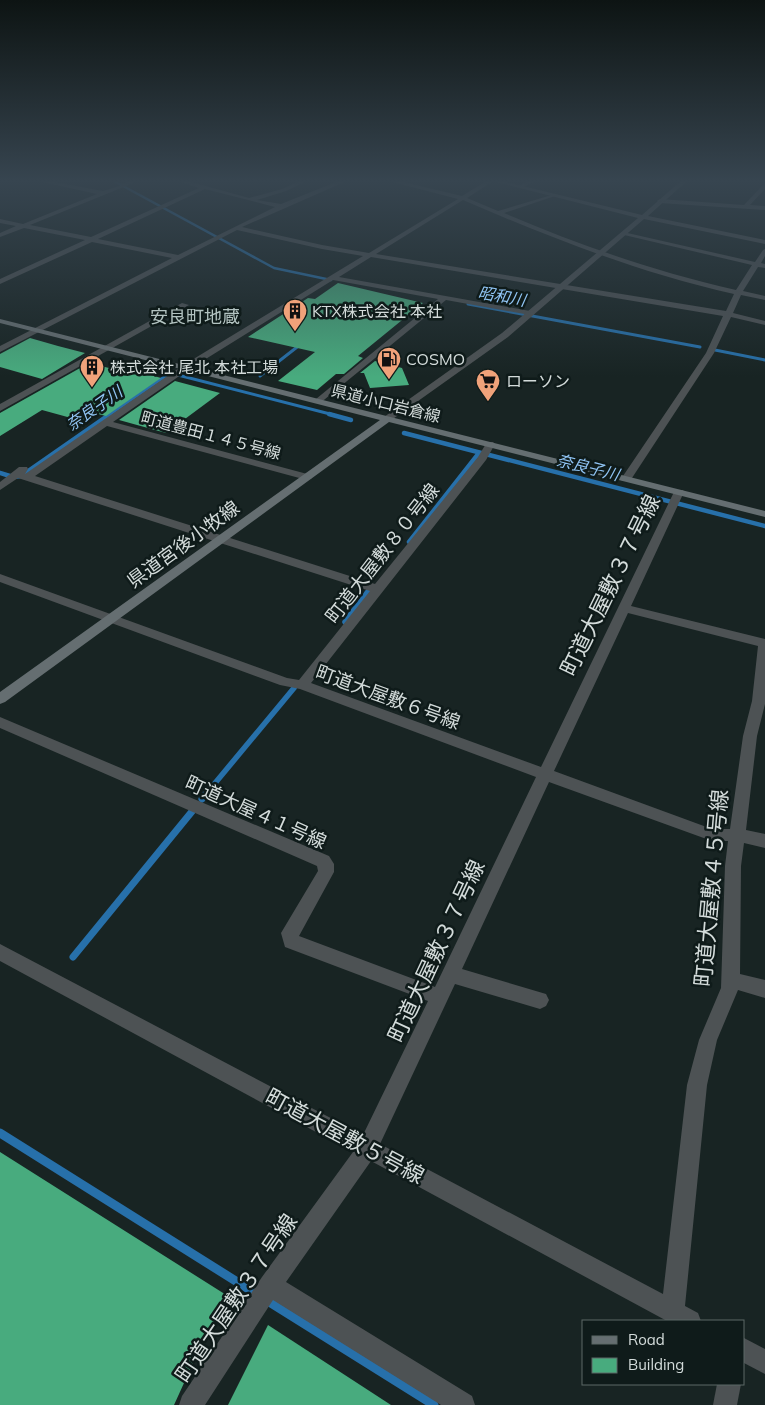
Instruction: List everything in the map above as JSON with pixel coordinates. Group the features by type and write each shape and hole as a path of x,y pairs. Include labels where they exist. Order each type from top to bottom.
{"main road":[{"name":"県道小口岩倉線","path":"0,321 319,401 392,415 490,444 765,514"},
{"name":"県道宮後小牧線","path":"0,699 392,415"}],"street":[{"path":"0,282 80,246"},
{"path":"120,246 178,257"},
{"path":"0,349 201,246"},
{"path":"313,246 727,314 765,323"},
{"path":"10,480 180,366 387,246"},
{"path":"578,246 696,283 765,298"},
{"path":"392,415 505,335 610,246"},
{"path":"674,246 761,265"},
{"path":"626,479 710,353 738,293 761,265 765,251"},
{"path":"330,279 529,315"},
{"path":"319,401 442,299"},
{"path":"0,408 185,305"},
{"path":"10,480 107,423 180,366"},
{"name":"町道豊田１４５号線","path":"107,423 308,476"},
{"name":"町道大屋敷８０号線","path":"302,685 482,458 490,444"},
{"path":"10,480 221,540 378,589"},
{"name":"町道大屋敷３７号線","path":"191,1405 270,1285 368,1148 679,492"},
{"name":"町道大屋敷６号線","path":"0,578 285,682 302,685 712,835 738,835 765,841"},
{"path":"625,608 765,643"},
{"name":"町道大屋敷４５号線","path":"681,1317 697,1085 708,1040 730,988 732,866 738,835 750,736 759,702 765,643"},
{"name":"町道大屋４１号線","path":"0,722 323,861 326,864 326,872 290,933 291,941 439,997"},
{"name":"町道大屋敷５号線","path":"0,952 681,1317"},
{"path":"450,974 540,1000"},
{"path":"731,980 765,989"},
{"path":"270,1285 463,1405"},
{"path":"745,1351 765,1362"},
{"path":"725,1405 728,1385"}],"building":[{"path":"338,283 423,303 358,356 363,358 344,374 336,374 317,390 278,381 315,352 248,337 308,298 315,299"},
{"path":"30,338 85,353 42,379 0,367 0,354"},
{"path":"375,361 402,368 409,385 370,388 364,373 360,373"},
{"name":"株式会社 尾北 本社工場","path":"89,363 125,372 130,369 161,378 106,416 94,413 82,421 42,410 0,436 0,413"},
{"path":"175,381 220,393 166,433 119,420"},
{"path":"0,1152 231,1298 194,1361 174,1405 0,1405"},
{"path":"268,1325 391,1405 228,1405"}],"waterway":[{"name":"昭和川","path":"233,246 274,268 331,280"},
{"name":"昭和川","path":"468,304 700,347"},
{"path":"260,376 301,344"},
{"name":"昭和川","path":"715,350 765,360"},
{"name":"奈良子川","path":"109,415 170,373 334,415"},
{"name":"奈良子川","path":"0,473 13,477 21,476 110,414"},
{"name":"奈良子川","path":"329,414 351,420"},
{"name":"奈良子川","path":"404,433 765,526"},
{"path":"409,542 479,453"},
{"path":"345,622 370,589"},
{"path":"206,794 294,688"},
{"path":"202,799 207,793"},
{"path":"73,957 194,809"},
{"path":"0,1133 258,1295"},
{"path":"266,1300 434,1405"}],"place":[{"name":"KTX株式会社 本社","path":"295,332"},
{"name":"COSMO","path":"389,380"},
{"name":"株式会社 尾北 本社工場","path":"92,388"},
{"name":"ローソン","path":"488,402"}],"district":[{"name":"安良町地蔵","path":"195,317"}]}
